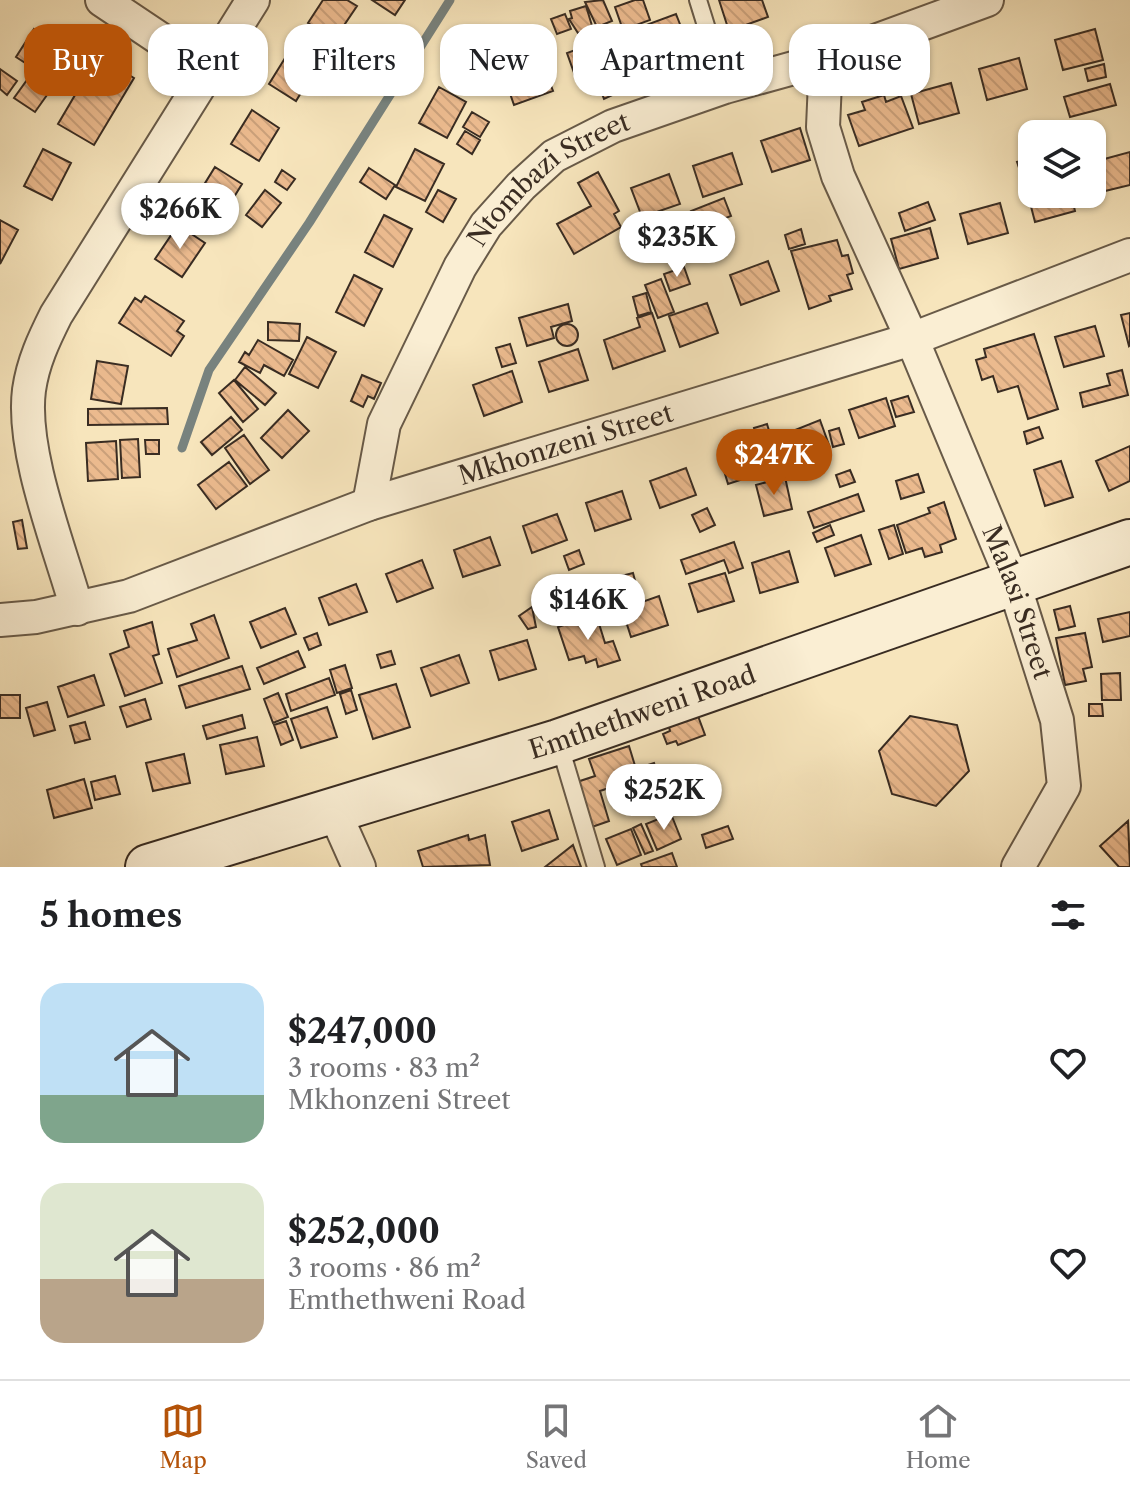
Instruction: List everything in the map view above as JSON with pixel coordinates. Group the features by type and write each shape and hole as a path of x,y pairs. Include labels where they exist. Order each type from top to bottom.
{"street":[{"path":"102,0 148,31"},
{"path":"238,24 253,0"},
{"name":"Ntombazi Street","path":"922,24 987,0"},
{"path":"77,609 29,428 29,392 37,354 56,315 192,96"},
{"name":"Ntombazi Street","path":"369,504 384,424 460,267 486,225 554,156 586,137 700,96"},
{"name":"Malasi Street","path":"824,96 823,127 838,176 912,339 1014,584 1057,720 1064,786 1018,867"},
{"name":"Mkhonzeni Street","path":"0,620 77,609 129,596 369,504 912,339 1130,255"},
{"name":"Emthethweni Road","path":"148,867 558,742 1130,542"},
{"path":"334,811 359,867"}],"lane":[{"path":"698,0 705,24"},
{"path":"558,742 596,867"}],"building":[{"path":"323,0 347,0 357,6 345,24 308,23"},
{"path":"372,0 405,0 395,15"},
{"path":"603,0 612,21 596,24 585,2"},
{"path":"643,0 650,20 639,24 621,24 615,7"},
{"path":"719,0 762,0 768,17 748,24 727,24"},
{"path":"586,6 591,24 573,25 569,19 572,18 570,11"},
{"path":"565,14 571,29 557,34 557,24 553,24 551,19"},
{"path":"676,14 680,24 649,24"},
{"path":"1095,29 1103,60 1063,70 1055,40"},
{"path":"24,45 24,62 16,57"},
{"path":"573,51 573,70 567,53"},
{"path":"1019,58 1027,89 987,100 979,69"},
{"path":"284,60 284,93 269,84"},
{"path":"1104,64 1106,77 1088,81 1085,69"},
{"path":"0,69 17,81 7,95 0,89"},
{"path":"951,83 959,113 919,124 912,96 930,96 930,89"},
{"path":"24,84 24,96 46,96 35,112 14,98"},
{"path":"1110,84 1116,105 1070,117 1064,97"},
{"path":"439,87 440,96 455,96 466,102 447,138 419,123"},
{"path":"74,96 123,96 94,145 58,124"},
{"path":"511,96 539,96 514,105"},
{"path":"884,96 886,102 901,96 913,128 859,146 848,115 865,110 862,102"},
{"path":"252,110 279,128 259,161 231,144"},
{"path":"472,112 489,122 480,137 463,127"},
{"path":"800,128 810,160 772,172 761,141"},
{"path":"465,131 480,140 472,154 457,144"},
{"path":"43,149 71,163 52,200 24,186"},
{"path":"415,149 444,164 425,201 396,187"},
{"path":"1130,152 1130,185 1106,191 1106,159"},
{"path":"732,153 742,184 703,197 693,166"},
{"path":"215,167 242,184 221,218 194,201"},
{"path":"369,168 395,185 386,199 360,182"},
{"path":"282,170 295,179 287,190 275,182"},
{"path":"598,172 619,211 614,214 621,227 574,254 557,224 591,206 578,183"},
{"path":"669,174 680,204 642,217 631,188"},
{"path":"265,190 281,203 262,227 246,215"},
{"path":"438,190 456,199 443,222 426,212"},
{"path":"724,198 731,216 698,229 691,211"},
{"path":"928,202 935,220 905,231 899,213"},
{"path":"1000,203 1008,233 968,244 960,214"},
{"path":"1031,208 1074,208 1075,211 1035,222"},
{"path":"384,215 412,229 393,267 365,252"},
{"path":"0,220 18,230 0,264"},
{"path":"689,223 693,236 680,241 675,228"},
{"path":"178,225 205,243 182,277 155,259"},
{"path":"930,228 938,258 899,269 891,239"},
{"path":"672,229 678,242 665,247 659,235"},
{"path":"801,229 805,244 789,249 785,235"},
{"path":"837,240 842,256 848,255 853,273 847,275 852,289 829,296 831,301 809,309 791,251"},
{"path":"768,261 779,291 741,305 730,275"},
{"path":"684,267 690,284 670,291 664,274"},
{"path":"354,275 382,289 364,326 336,312"},
{"path":"661,279 674,312 658,318 645,285"},
{"path":"646,293 651,312 638,316 633,297"},
{"path":"145,296 184,321 177,331 184,336 171,356 119,323 135,298 141,302"},
{"path":"707,303 718,333 680,347 669,316"},
{"path":"568,304 572,321 551,327 554,338 527,346 519,318"},
{"path":"652,313 665,351 613,369 604,340 640,327 637,318"},
{"path":"1130,313 1130,345 1129,346 1121,315"},
{"path":"268,322 300,324 299,341 268,340"},
{"path":"567,324 575,327 578,335 575,343 567,346 559,343 556,335 559,327"},
{"path":"1095,326 1104,356 1064,367 1055,337"},
{"path":"1034,334 1058,409 1028,419 1018,386 998,392 993,376 982,380 976,360 986,357 984,349"},
{"path":"307,337 336,352 318,388 289,374"},
{"path":"258,340 293,360 284,376 264,365 260,373 239,362 245,352 249,355"},
{"path":"510,344 516,363 502,367 496,348"},
{"path":"578,349 588,380 549,392 539,362"},
{"path":"97,361 128,366 121,404 91,399"},
{"path":"245,367 276,393 265,405 235,380"},
{"path":"1122,370 1128,395 1083,407 1080,393 1110,385 1107,374"},
{"path":"512,371 522,402 484,416 473,385"},
{"path":"362,375 381,383 374,399 368,396 363,407 351,401"},
{"path":"234,380 258,409 243,422 219,393"},
{"path":"908,396 914,412 896,417 891,401"},
{"path":"886,398 895,426 859,438 849,410"},
{"path":"167,408 168,424 88,425 88,409"},
{"path":"288,410 309,431 282,458 261,438"},
{"path":"231,417 242,430 212,455 201,442"},
{"path":"820,420 830,448 795,462 785,434"},
{"path":"767,424 780,467 728,484 719,454 758,442 754,428"},
{"path":"1039,427 1043,438 1027,444 1024,432"},
{"path":"839,428 844,444 833,447 829,431"},
{"path":"244,435 269,470 250,484 225,448"},
{"path":"138,439 140,477 122,478 120,440"},
{"path":"145,440 159,440 159,454 146,454"},
{"path":"116,441 118,479 88,481 86,443"},
{"path":"1130,446 1130,481 1109,491 1096,461"},
{"path":"1061,461 1073,497 1045,506 1034,470"},
{"path":"229,462 247,486 216,509 198,485"},
{"path":"686,468 696,495 660,508 650,481"},
{"path":"850,470 855,482 840,487 836,475"},
{"path":"918,474 924,492 901,499 896,481"},
{"path":"785,477 792,509 764,516 756,485"},
{"path":"622,491 631,519 595,531 586,503"},
{"path":"858,494 864,511 814,528 808,512"},
{"path":"944,502 956,539 940,545 942,552 925,557 922,548 906,553 897,525 930,513 928,508"},
{"path":"707,508 715,525 700,532 692,515"},
{"path":"557,514 567,540 532,553 523,526"},
{"path":"22,520 27,548 18,549 13,522"},
{"path":"830,525 834,535 817,542 813,533"},
{"path":"894,525 903,554 889,559 879,530"},
{"path":"861,535 871,564 835,576 825,548"},
{"path":"490,537 500,565 463,577 454,550"},
{"path":"734,542 743,568 729,573 724,560 686,574 681,560"},
{"path":"579,550 584,564 569,570 564,556"},
{"path":"789,551 798,582 760,593 752,563"},
{"path":"422,560 433,588 397,602 386,574"},
{"path":"633,573 637,588 621,592 623,599 608,604 602,581"},
{"path":"725,573 734,601 698,612 689,584"},
{"path":"356,584 367,612 329,625 319,598"},
{"path":"587,593 593,608 549,623 544,608"},
{"path":"659,596 668,625 631,637 622,609"},
{"path":"1070,606 1075,626 1059,630 1054,610"},
{"path":"532,607 536,627 528,629 519,616"},
{"path":"285,608 296,634 261,648 250,622"},
{"path":"1130,612 1130,636 1103,642 1098,619"},
{"path":"596,614 605,643 613,641 620,660 598,667 596,659 586,663 584,656 569,660 558,627"},
{"path":"214,615 229,658 177,677 168,649 197,640 191,624"},
{"path":"152,622 159,654 153,656 162,683 125,696 110,654 129,647 124,631"},
{"path":"317,633 321,645 309,650 304,638"},
{"path":"1085,633 1092,667 1083,669 1086,681 1065,685 1056,638"},
{"path":"527,640 536,669 499,680 490,651"},
{"path":"298,651 305,667 264,684 257,668"},
{"path":"391,651 395,664 381,668 377,655"},
{"path":"459,655 469,683 431,696 421,668"},
{"path":"345,665 352,688 337,693 330,670"},
{"path":"242,666 250,689 186,708 179,686"},
{"path":"1120,673 1121,700 1102,700 1101,674"},
{"path":"94,675 104,705 68,717 58,687"},
{"path":"329,678 335,695 291,711 286,694"},
{"path":"396,684 410,727 373,739 359,695"},
{"path":"351,690 357,710 346,714 340,694"},
{"path":"278,693 288,717 273,723 264,699"},
{"path":"0,695 20,695 20,718 0,718"},
{"path":"145,699 151,719 127,727 120,707"},
{"path":"47,702 55,730 34,736 26,708"},
{"path":"1089,704 1102,704 1103,716 1089,716"},
{"path":"327,707 337,737 301,748 291,719"},
{"path":"242,715 245,728 207,739 203,726"},
{"path":"698,716 705,735 678,745 676,741 667,744 663,734 670,731 669,727"},
{"path":"910,716 957,725 969,771 936,806 892,794 879,751"},
{"path":"286,721 293,740 281,745 274,725"},
{"path":"85,722 90,739 75,743 70,726"},
{"path":"257,737 264,766 226,774 220,745"},
{"path":"629,746 636,769 654,763 667,803 634,813 624,783 600,791 609,821 592,827 577,782 595,776 589,759"},
{"path":"184,754 190,783 153,791 146,763"},
{"path":"115,776 120,794 95,800 91,782"},
{"path":"84,779 92,808 54,818 47,790"},
{"path":"549,810 558,839 522,851 512,822"},
{"path":"671,814 681,839 657,850 646,824"},
{"path":"1128,821 1130,867 1119,867 1100,846"},
{"path":"641,824 653,851 645,854 633,828"},
{"path":"728,826 733,839 706,848 702,835"},
{"path":"631,829 641,855 617,865 606,839"},
{"path":"468,835 469,840 485,835 490,865 423,867 418,851"},
{"path":"573,845 581,867 545,867"},
{"path":"672,853 677,867 642,867 641,864"}],"waterway":[{"path":"182,448 209,370 309,223 450,0"}]}
